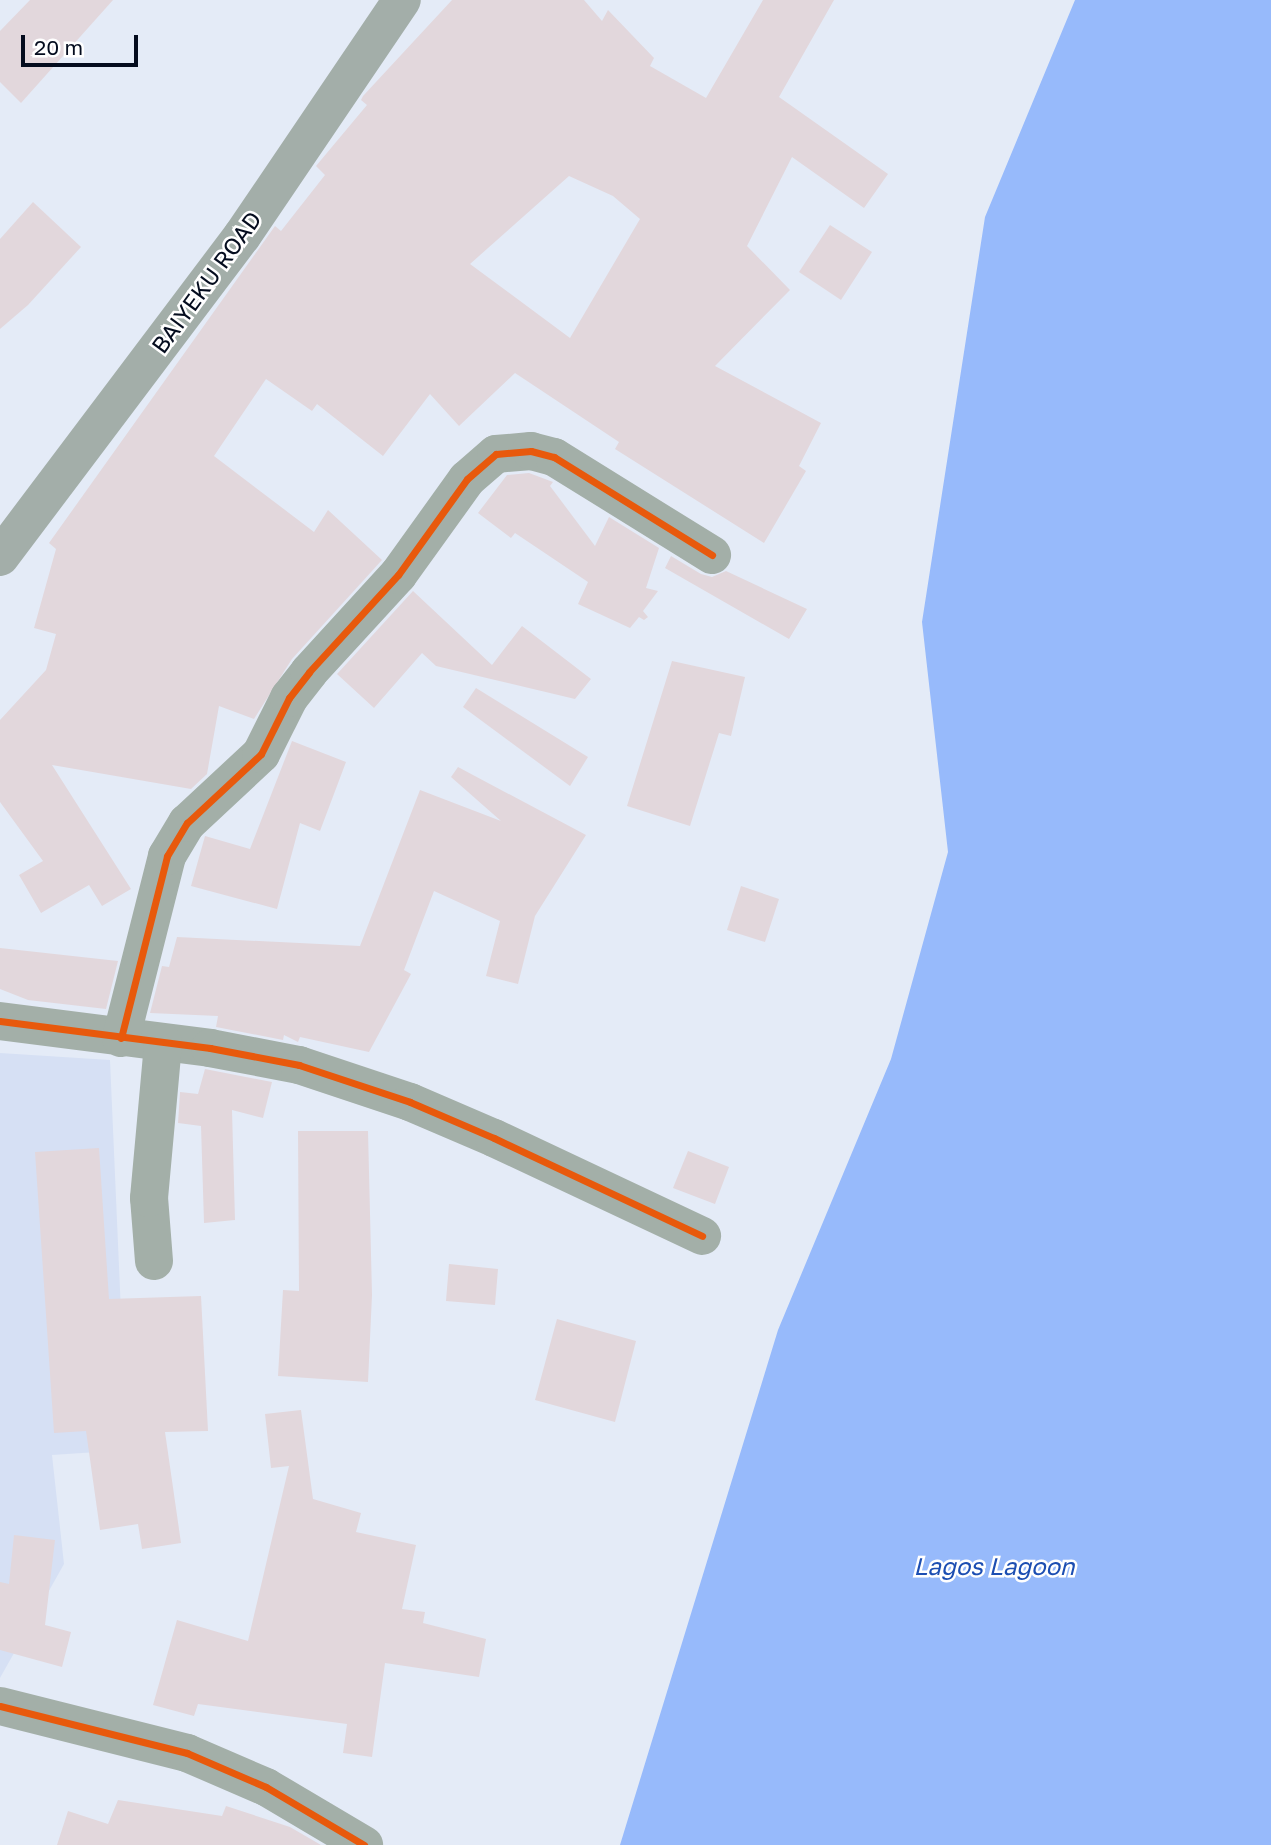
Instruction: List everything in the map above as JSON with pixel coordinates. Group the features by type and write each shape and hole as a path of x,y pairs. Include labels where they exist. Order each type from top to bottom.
{"main road":[{"name":"BAIYEKU ROAD","path":"0,557 242,236 402,0"}],"street":[{"path":"121,1038 167,856 187,823 261,754 289,698 309,672 398,575 467,479 496,454 531,450 554,457 712,555"},
{"path":"0,1021 299,1065 410,1102 702,1236"},
{"path":"154,1261 149,1198 163,1043"},
{"path":"0,1706 187,1753 266,1787 364,1845"}],"shaded area":[{"path":"0,1053 110,1060 127,1450 52,1455 64,1564 0,1678"}],"water":[{"name":"Lagos Lagoon","path":"1075,0 1271,0 1271,1845 620,1845 778,1330 891,1059 948,852 922,622 985,217"}],"building":[{"path":"30,0 113,0 21,103 0,82 0,31"},
{"path":"452,0 584,0 602,21 608,10 654,58 650,66 706,98 763,0 834,0 779,97 888,174 864,208 792,157 747,246 790,290 715,366 821,423 799,466 806,471 764,543 615,449 619,442 515,373 459,426 430,394 383,456 317,404 312,411 266,379 214,456 314,532 328,510 382,560 292,659 254,719 219,706 207,774 191,789 52,765 131,889 102,906 89,885 41,913 19,875 43,861 0,802 0,720 46,670 56,634 34,628 56,549 49,543 275,226 281,231 325,175 316,166 367,105 361,100","holes":["569,176 613,196 640,219 570,338 470,264"]},
{"path":"33,202 81,247 28,305 0,329 0,239"},
{"path":"830,225 872,252 841,300 799,272"},
{"path":"529,473 553,482 550,486 595,546 609,517 659,548 646,588 658,591 643,611 648,617 644,620 639,617 630,628 578,604 588,582 515,533 511,538 478,513 507,475"},
{"path":"671,556 701,574 712,577 726,571 807,609 789,639 665,568"},
{"path":"413,591 492,665 522,626 591,679 575,699 436,666 422,653 374,708 337,674"},
{"path":"672,661 745,677 731,736 719,733 690,826 627,806"},
{"path":"476,688 588,757 570,786 463,707"},
{"path":"292,741 346,762 320,831 300,823 277,909 191,886 205,836 250,849"},
{"path":"458,767 586,835 535,916 518,984 486,976 500,921 434,891 404,970 411,974 369,1052 300,1037 298,1042 284,1035 283,1040 216,1027 218,1016 150,1013 162,966 169,967 177,937 360,946 420,790 501,821 451,777"},
{"path":"741,886 779,899 765,942 727,930"},
{"path":"0,948 118,961 106,1009 28,1000 0,989"},
{"path":"205,1069 272,1082 263,1118 232,1110 235,1220 204,1223 201,1126 178,1123 180,1092 198,1094"},
{"path":"298,1131 368,1131 372,1295 368,1382 278,1376 283,1290 299,1291"},
{"path":"99,1148 109,1299 201,1296 208,1431 165,1432 181,1543 142,1549 138,1524 100,1530 86,1431 54,1433 35,1152"},
{"path":"688,1151 729,1167 715,1204 673,1188"},
{"path":"449,1264 498,1269 495,1305 446,1301"},
{"path":"557,1319 636,1341 615,1422 535,1400"},
{"path":"301,1410 313,1499 361,1513 356,1532 416,1545 402,1609 425,1612 423,1623 486,1639 479,1677 385,1663 372,1757 343,1753 347,1724 198,1704 194,1716 153,1705 177,1620 248,1641 289,1466 271,1468 265,1414"},
{"path":"14,1535 55,1540 45,1625 71,1632 62,1667 0,1650 0,1582 9,1584"},
{"path":"118,1800 222,1816 226,1806 290,1827 321,1845 57,1845 68,1811 108,1824"}],"cycle path":[{"path":"121,1038 167,856 187,823 261,754 289,698 309,672 398,575 467,479 496,454 531,451 554,457 712,555"},
{"path":"0,1021 210,1048 299,1065 410,1102 494,1138 702,1236"},
{"path":"0,1706 187,1753 266,1787 364,1845"}]}
